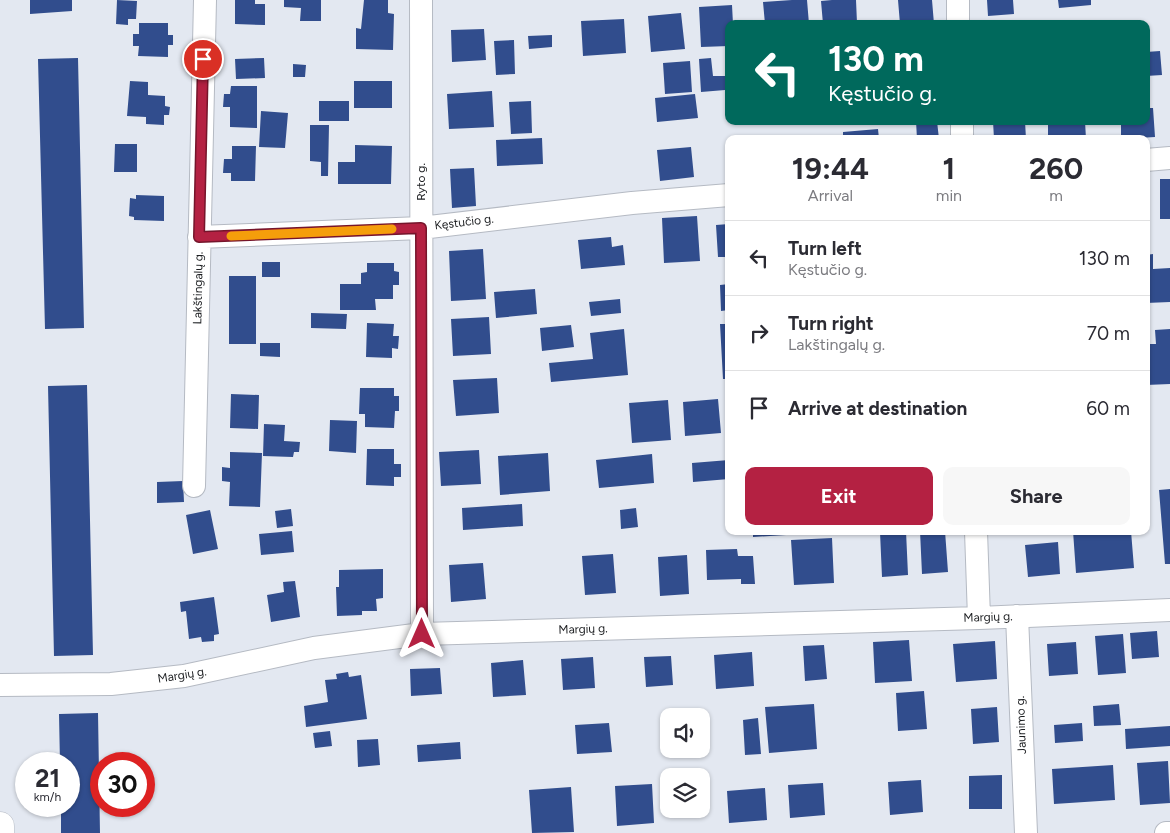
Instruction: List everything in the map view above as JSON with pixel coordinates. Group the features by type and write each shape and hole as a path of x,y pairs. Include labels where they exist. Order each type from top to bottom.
{"main road":[{"path":"0,826 0,833"}],"street":[{"name":"Lakštingalų g.","path":"194,486 204,0"},
{"name":"Ryto g.","path":"422,0 422,634"},
{"path":"958,0 958,20"},
{"path":"1150,160 1170,158"},
{"name":"Kęstučio g.","path":"199,237 421,228 632,203 725,195"},
{"path":"976,535 979,618"},
{"name":"Margių g.","path":"0,685 111,684 184,676 314,648 422,634 979,618 1170,610"},
{"name":"Jaunimo g.","path":"1017,616 1026,833"}],"building":[{"path":"30,0 72,0 72,11 30,14"},
{"path":"117,0 137,1 136,19 128,19 128,25 116,24"},
{"path":"235,0 255,0 255,4 265,4 265,25 235,24"},
{"path":"284,0 321,0 321,21 300,21 301,8 284,7"},
{"path":"364,0 388,0 388,13 394,14 393,50 356,49 356,28 361,29"},
{"path":"807,0 809,20 765,20 763,2"},
{"path":"856,0 857,20 823,20 821,1"},
{"path":"898,0 932,0 934,20 900,20"},
{"path":"987,0 1013,0 1014,14 988,16"},
{"path":"1058,0 1091,0 1091,5 1059,8"},
{"path":"732,5 733,20 725,20 725,46 701,47 699,7"},
{"path":"681,13 685,49 651,52 648,16"},
{"path":"624,19 626,53 583,56 581,21"},
{"path":"139,23 168,23 168,35 173,35 173,45 168,45 168,57 138,56 139,46 133,46 133,34 139,34"},
{"path":"484,29 486,60 452,62 451,30"},
{"path":"552,35 552,47 529,49 528,36"},
{"path":"514,40 515,74 496,75 494,41"},
{"path":"1160,51 1162,75 1150,76 1150,52"},
{"path":"78,58 84,328 45,329 38,59"},
{"path":"264,58 265,78 236,79 235,59"},
{"path":"711,58 713,76 725,76 725,90 701,92 699,59"},
{"path":"690,61 692,92 665,94 663,63"},
{"path":"293,64 306,65 305,77 293,77"},
{"path":"130,81 148,82 148,95 165,96 165,106 170,107 169,115 164,115 164,125 146,124 146,117 127,116"},
{"path":"354,81 392,81 392,108 354,108"},
{"path":"231,86 257,86 257,128 230,127 230,107 223,107 224,94 230,94"},
{"path":"492,91 494,127 449,129 447,94"},
{"path":"695,94 698,118 657,122 655,98"},
{"path":"319,101 349,101 349,121 319,121"},
{"path":"531,101 532,133 511,134 509,102"},
{"path":"1150,108 1153,108 1155,137 1150,137 1150,135 1121,135 1121,125 1150,125"},
{"path":"261,111 288,113 285,148 259,147"},
{"path":"310,125 329,125 328,176 321,176 321,162 310,161"},
{"path":"916,125 937,125 939,135 917,135"},
{"path":"993,125 1025,125 1026,135 994,135"},
{"path":"1048,125 1085,125 1086,135 1048,135"},
{"path":"878,129 879,135 843,135 843,132"},
{"path":"542,138 543,164 497,166 496,140"},
{"path":"115,144 137,144 137,172 114,172"},
{"path":"355,145 392,146 391,184 338,184 338,162 355,162"},
{"path":"232,146 256,146 255,181 231,181 231,173 223,173 224,159 232,159"},
{"path":"691,147 694,177 660,181 657,150"},
{"path":"474,168 476,206 452,208 450,169"},
{"path":"1160,179 1170,179 1170,219 1160,219"},
{"path":"136,195 164,196 164,221 134,220 134,217 129,216 130,198 136,199"},
{"path":"697,216 700,261 664,263 662,218"},
{"path":"725,224 725,257 718,257 716,225"},
{"path":"611,237 612,247 623,245 625,265 581,269 578,240"},
{"path":"483,249 486,299 451,301 449,251"},
{"path":"1150,254 1153,254 1153,269 1170,268 1170,302 1150,303"},
{"path":"262,262 280,262 280,277 262,277"},
{"path":"367,263 394,263 394,271 399,272 399,285 393,285 393,299 375,299 376,310 340,310 340,284 361,284 361,273 367,272"},
{"path":"229,276 256,276 256,344 229,344"},
{"path":"725,284 725,310 721,311 720,285"},
{"path":"535,289 537,314 496,318 494,292"},
{"path":"620,299 621,313 591,316 589,302"},
{"path":"311,313 347,314 346,329 311,328"},
{"path":"489,317 491,354 453,356 451,319"},
{"path":"367,323 394,324 393,336 399,336 398,349 392,348 392,358 366,357"},
{"path":"720,324 725,324 725,379 723,379"},
{"path":"571,325 574,347 542,351 540,328"},
{"path":"624,329 628,375 551,382 549,363 593,359 590,333"},
{"path":"1170,329 1170,384 1150,385 1150,344 1156,344 1155,330"},
{"path":"260,343 280,343 280,357 260,356"},
{"path":"497,378 499,413 456,416 453,380"},
{"path":"87,385 93,655 54,656 48,386"},
{"path":"360,388 394,388 394,396 399,396 399,411 395,411 394,428 365,427 365,414 359,414"},
{"path":"231,394 259,395 258,429 230,428"},
{"path":"718,399 721,433 685,436 683,402"},
{"path":"668,400 671,440 632,443 629,403"},
{"path":"330,420 357,421 356,453 329,451"},
{"path":"264,424 285,425 284,441 300,442 299,452 294,452 293,457 263,456"},
{"path":"367,449 394,449 394,464 401,464 401,477 394,477 394,486 366,485"},
{"path":"479,450 481,484 441,486 439,452"},
{"path":"230,452 262,453 260,507 229,506 230,482 222,481 222,467 230,468"},
{"path":"548,453 550,491 500,495 498,456"},
{"path":"652,454 654,483 599,488 596,460"},
{"path":"725,460 725,479 693,482 692,463"},
{"path":"183,481 184,502 157,503 157,482"},
{"path":"1170,489 1170,564 1165,564 1159,490"},
{"path":"522,504 523,526 463,530 462,508"},
{"path":"636,508 638,527 621,529 620,510"},
{"path":"291,509 293,526 277,528 275,511"},
{"path":"210,510 218,549 193,554 186,515"},
{"path":"292,531 294,552 261,555 259,534"},
{"path":"753,535 786,535 753,537"},
{"path":"880,535 906,535 908,575 882,577"},
{"path":"920,535 945,535 948,572 922,574"},
{"path":"1073,535 1131,535 1134,568 1076,573"},
{"path":"832,538 834,583 794,585 791,540"},
{"path":"1058,542 1060,574 1028,577 1025,545"},
{"path":"737,549 738,556 753,556 755,584 741,584 741,579 707,580 706,550"},
{"path":"613,554 616,593 585,595 582,556"},
{"path":"687,555 689,594 660,596 658,557"},
{"path":"483,563 486,599 451,602 449,565"},
{"path":"383,569 383,598 376,599 377,611 362,611 362,615 337,616 336,587 339,587 339,570"},
{"path":"295,581 300,617 271,622 267,595 284,592 283,582"},
{"path":"214,597 219,634 214,635 214,641 202,642 201,637 189,639 186,611 181,612 180,602"},
{"path":"1157,631 1159,657 1132,659 1130,633"},
{"path":"1123,634 1126,673 1098,675 1095,636"},
{"path":"909,640 912,681 875,683 873,642"},
{"path":"995,641 997,679 956,682 953,644"},
{"path":"1076,642 1078,674 1049,676 1047,644"},
{"path":"824,645 827,679 805,681 803,646"},
{"path":"752,652 754,686 716,689 714,655"},
{"path":"671,656 673,685 646,687 644,657"},
{"path":"593,657 595,688 563,690 561,659"},
{"path":"523,660 526,695 493,697 491,663"},
{"path":"440,668 442,694 411,696 410,669"},
{"path":"348,672 349,677 361,675 367,719 306,727 304,706 328,702 325,680 337,679 336,674"},
{"path":"924,691 927,729 898,731 896,693"},
{"path":"814,704 817,749 769,753 765,707"},
{"path":"1119,704 1121,725 1094,726 1093,706"},
{"path":"997,707 999,742 973,744 971,709"},
{"path":"98,713 99,752 90,752 90,817 100,817 100,833 61,833 61,817 80,817 80,752 60,752 59,714"},
{"path":"758,718 761,754 745,755 743,720"},
{"path":"609,723 612,752 577,754 575,725"},
{"path":"1082,723 1083,741 1055,743 1054,725"},
{"path":"1170,726 1170,746 1126,749 1125,729"},
{"path":"330,731 332,746 315,748 313,733"},
{"path":"378,739 380,765 358,767 357,740"},
{"path":"460,742 461,759 418,762 417,745"},
{"path":"1168,761 1170,803 1140,805 1137,763"},
{"path":"1113,765 1115,800 1054,804 1052,769"},
{"path":"1002,775 1002,809 969,809 969,776"},
{"path":"921,780 923,812 890,815 888,782"},
{"path":"823,783 825,815 790,818 788,785"},
{"path":"652,784 654,823 617,826 615,786"},
{"path":"571,787 574,832 532,833 529,790"},
{"path":"765,788 767,820 729,823 727,791"}],"slow traffic":[{"path":"231,236 392,229"}],"route":[{"path":"203,59 199,237 421,228 422,634"}]}
